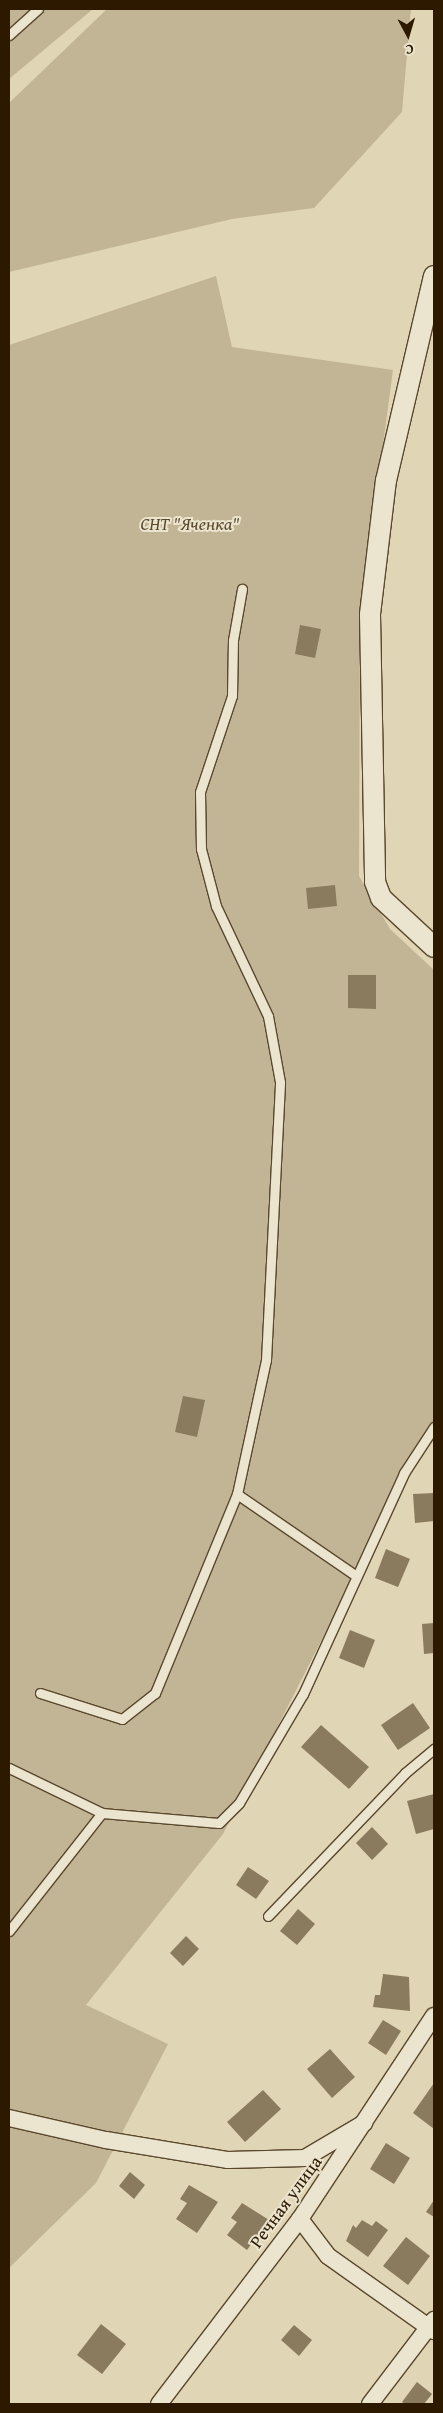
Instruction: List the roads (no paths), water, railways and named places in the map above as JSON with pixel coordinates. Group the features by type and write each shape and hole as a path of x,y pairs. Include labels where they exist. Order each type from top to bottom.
{"street":[{"path":"434,276 386,480 370,615 375,882 381,898 434,947"},
{"name":"Речная улица","path":"159,2404 300,2219 368,2121 434,2016"},
{"path":"9,2118 106,2140 228,2160 305,2158 368,2121"},
{"path":"300,2219 328,2256 432,2326 370,2404"}],"lane":[{"path":"9,35 38,9"},
{"path":"40,1693 122,1719 155,1693 237,1494 266,1360 280,1082 268,1016 216,906 201,849 200,792 232,696 233,640 242,589"},
{"path":"9,1768 102,1812 219,1823 239,1803 303,1694 355,1575 404,1473 434,1427"},
{"path":"237,1494 355,1575"},
{"path":"268,1916 405,1773 434,1749"},
{"path":"9,1931 102,1812"}],"park label":[{"name":"СНТ \"Яченка\"","path":"190,524"}]}
